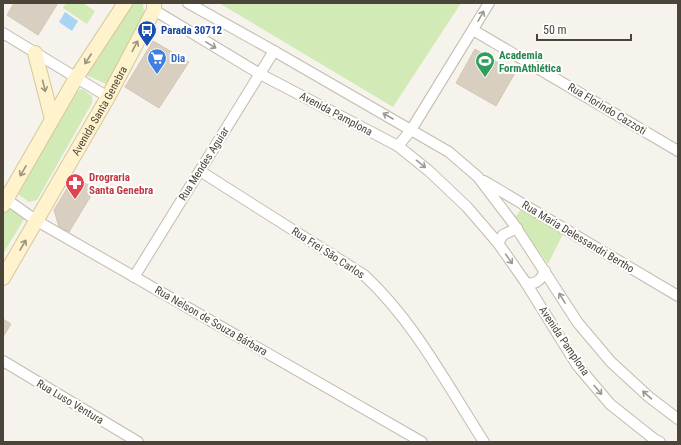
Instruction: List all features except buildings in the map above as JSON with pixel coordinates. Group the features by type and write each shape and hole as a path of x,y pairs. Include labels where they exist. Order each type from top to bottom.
{"street":[{"path":"4,200 76,78 125,3"},
{"name":"Avenida Pamplona","path":"188,3 449,152 478,177 517,228 578,323 611,362 649,397 678,419"},
{"path":"398,146 411,130 489,3"},
{"name":"Avenida Pamplona","path":"154,6 260,74 398,146 429,171 467,207 498,242 578,365 610,404 654,439 660,442"},
{"name":"Avenida Santa Genebra","path":"3,278 108,97 154,6"},
{"name":"Rua Florindo Cazzoti","path":"473,30 678,151"},
{"path":"3,33 108,97"},
{"name":"Rua Mendes Aguiar","path":"134,277 274,51"},
{"path":"35,53 52,119"},
{"name":"Rua Frei São Carlos","path":"200,171 364,275 380,289 410,327 484,442"},
{"name":"Rua Maria Delessandri Bertho","path":"478,177 678,296"},
{"name":"Rua Nelson de Souza Bárbara","path":"4,200 37,221 422,442"},
{"path":"498,242 503,235 517,228"},
{"path":"526,283 536,283 542,279 545,271"},
{"name":"Rua Luso Ventura","path":"3,361 138,442"}],"green space":[{"path":"66,3 83,3 95,11 87,24 63,8"},
{"path":"131,3 143,3 144,13 108,85 84,74"},
{"path":"219,3 461,3 393,107"},
{"path":"82,89 92,96 92,103 37,200 29,202 19,195 18,190 76,92"},
{"path":"12,207 22,214 24,219 3,254 3,212 5,208"},
{"path":"521,209 563,234 548,264 515,218"}],"water":[{"path":"65,12 78,21 72,31 59,22"}],"place":[{"name":"Parada 30712","path":"147,47"},
{"name":"Dia","path":"157,75"},
{"name":"Academia FormAthlética","path":"485,78"},
{"name":"Drograria Santa Genebra","path":"75,200"}]}
